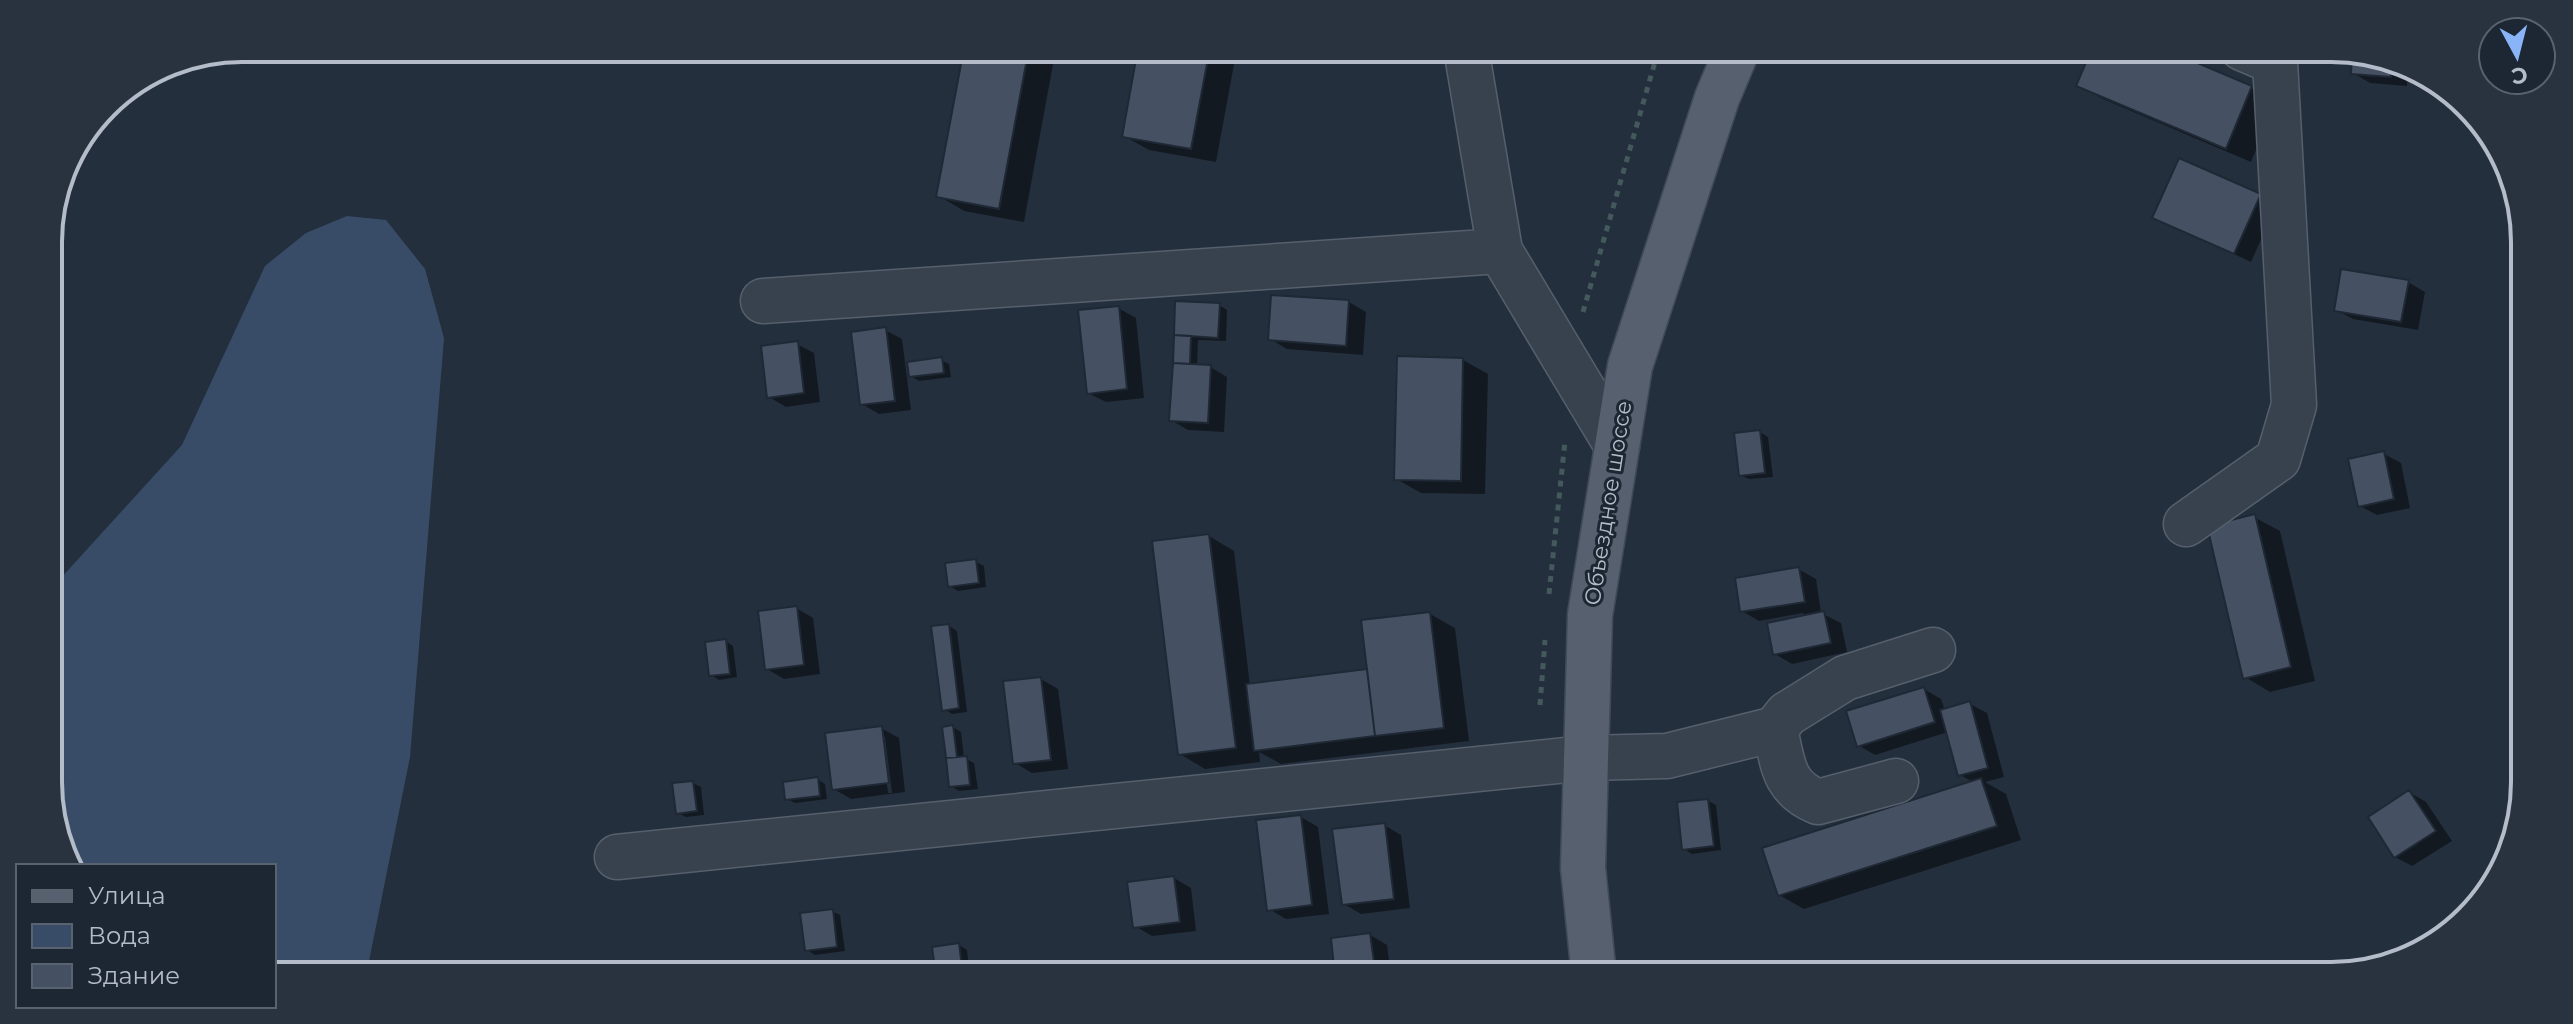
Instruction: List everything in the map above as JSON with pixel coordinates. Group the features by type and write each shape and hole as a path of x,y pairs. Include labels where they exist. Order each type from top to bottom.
{"main road":[{"name":"Объездное шоссе","path":"1593,962 1583,868 1590,615 1630,366 1717,98 1732,62"}],"lane":[{"path":"1468,62 1500,251 1617,446"},
{"path":"2186,524 2278,459 2294,405 2275,62"},
{"path":"763,301 1500,251"},
{"path":"617,857 1586,758 1667,756 1775,729 1787,714 1845,678 1933,650"},
{"path":"1775,729 1787,779 1806,797 1818,802 1896,781"}],"water":[{"path":"347,216 386,220 425,269 444,338 410,757 369,962 276,962 276,864 82,864 65,817 62,782 62,577 182,445 265,266 306,233"}],"building":[{"path":"961,62 1026,62 999,209 936,197"},
{"path":"1135,62 1207,62 1191,149 1122,137"},
{"path":"2086,62 2195,62 2252,86 2226,149 2076,86"},
{"path":"2351,64 2391,73 2391,77 2351,74"},
{"path":"2179,158 2261,194 2234,254 2152,218"},
{"path":"2341,269 2409,280 2401,322 2334,311"},
{"path":"1271,295 1349,300 1346,346 1268,340"},
{"path":"1175,301 1220,303 1218,338 1174,335"},
{"path":"1119,306 1127,389 1087,394 1078,310"},
{"path":"886,327 895,401 860,405 851,332"},
{"path":"1174,335 1191,336 1190,364 1173,363"},
{"path":"798,341 804,393 767,398 761,346"},
{"path":"1397,356 1463,358 1461,481 1394,480"},
{"path":"942,357 944,373 909,377 907,362"},
{"path":"1173,363 1211,365 1208,423 1169,421"},
{"path":"1760,430 1765,473 1739,476 1734,433"},
{"path":"2384,451 2394,499 2358,507 2348,459"},
{"path":"2255,514 2291,667 2243,679 2207,526"},
{"path":"1209,534 1236,748 1178,755 1152,541"},
{"path":"976,559 979,583 948,587 945,563"},
{"path":"1799,567 1805,602 1740,612 1735,578"},
{"path":"797,606 804,665 765,670 758,611"},
{"path":"1824,611 1831,643 1773,655 1767,623"},
{"path":"1430,612 1444,728 1375,736 1361,620"},
{"path":"949,624 959,708 942,711 931,626"},
{"path":"726,639 730,674 709,676 705,642"},
{"path":"1367,669 1375,736 1254,751 1246,684"},
{"path":"1041,677 1051,760 1013,764 1003,681"},
{"path":"1924,687 1935,722 1857,747 1846,711"},
{"path":"1970,701 1988,768 1958,776 1940,710"},
{"path":"953,725 957,757 946,758 942,727"},
{"path":"882,726 889,783 832,790 825,733"},
{"path":"967,756 970,785 949,787 946,758"},
{"path":"818,777 820,796 785,800 783,782"},
{"path":"1981,778 1997,826 1778,896 1762,848"},
{"path":"693,781 697,811 676,814 672,783"},
{"path":"2409,790 2436,831 2394,858 2368,817"},
{"path":"1708,799 1714,846 1682,850 1677,802"},
{"path":"1301,815 1312,905 1267,911 1256,820"},
{"path":"1385,823 1394,899 1342,905 1332,829"},
{"path":"1174,876 1180,922 1133,928 1127,882"},
{"path":"833,909 837,947 805,951 800,913"},
{"path":"1370,933 1374,962 1334,962 1331,938"},
{"path":"959,943 961,962 934,962 932,947"}]}
